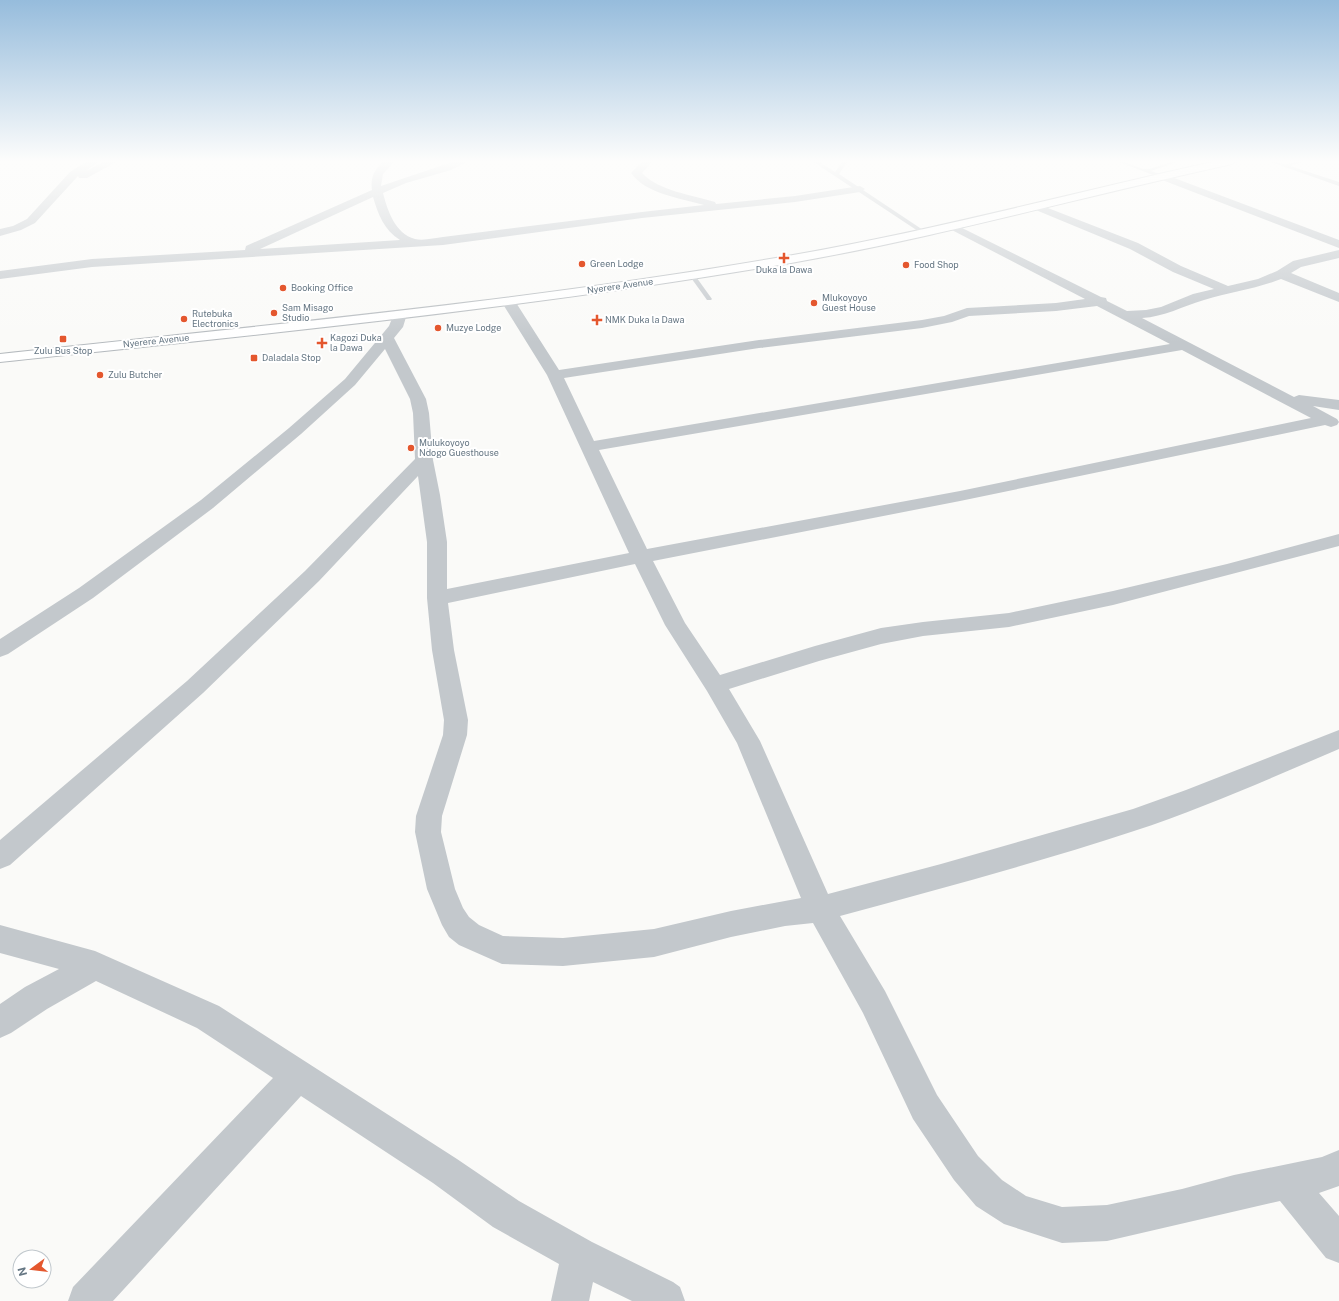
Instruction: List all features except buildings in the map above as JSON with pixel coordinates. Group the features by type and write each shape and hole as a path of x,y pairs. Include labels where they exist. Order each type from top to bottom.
{"main road":[{"name":"Nyerere Avenue","path":"0,358 508,301 692,275 834,252 970,222"}],"street":[{"path":"0,234 30,222"},
{"path":"235,254 308,222"},
{"path":"389,222 393,230 413,243"},
{"path":"0,275 92,263 413,243 496,235 593,222"},
{"path":"1074,222 1134,246 1177,269 1227,290"},
{"path":"1279,222 1339,244"},
{"path":"952,226 1100,301 1283,399 1333,423"},
{"path":"1308,233 1339,231"},
{"path":"1126,315 1155,312 1182,302 1262,282 1281,274 1297,264 1339,254"},
{"path":"1281,274 1339,298"},
{"path":"508,301 555,375 641,557 676,625 715,685 748,741 820,909 874,1002 925,1108 966,1168 989,1193 1018,1210 1062,1225 1107,1224 1182,1207 1234,1193 1288,1183 1325,1174 1339,1167"},
{"path":"555,375 759,344 922,324 947,319 967,312 1056,307 1100,301"},
{"path":"0,649 86,593 208,504 296,431 350,382 396,327 400,314"},
{"path":"387,338 418,399 421,413 424,460 431,494 437,542 437,598 443,650 456,720 455,735 429,816 428,832 441,889 452,916 459,926 469,935 502,950 563,952 654,943 731,924 820,909 941,876 1133,820 1195,798 1339,739"},
{"path":"588,447 1183,346"},
{"path":"1283,399 1339,405"},
{"path":"437,598 545,575 1333,423"},
{"path":"0,857 195,687 312,576 424,460"},
{"path":"715,685 815,654 881,636 923,629 1009,620 1113,598 1227,570 1339,540"},
{"path":"0,940 22,944 95,965 208,1018 445,1171 506,1214 579,1255 660,1295 666,1301"},
{"path":"0,1022 36,998 95,965"},
{"path":"88,1301 297,1076"},
{"path":"1288,1183 1339,1245"},
{"path":"570,1301 579,1255"}],"lane":[{"path":"909,222 924,232"},
{"path":"692,275 709,300"}],"place":[{"name":"Duka la Dawa","path":"784,258"},
{"name":"Green Lodge","path":"582,264"},
{"name":"Food Shop","path":"906,265"},
{"name":"Booking Office","path":"283,288"},
{"name":"Mlukoyoyo Guest House","path":"814,303"},
{"name":"Sam Misago Studio","path":"274,313"},
{"name":"Rutebuka Electronics","path":"184,319"},
{"name":"NMK Duka la Dawa","path":"597,320"},
{"name":"Muzye Lodge","path":"438,328"},
{"name":"Zulu Bus Stop","path":"63,339"},
{"name":"Kagozi Duka la Dawa","path":"322,343"},
{"name":"Daladala Stop","path":"254,358"},
{"name":"Zulu Butcher","path":"100,375"},
{"name":"Mulukoyoyo Ndogo Guesthouse","path":"411,448"}]}
